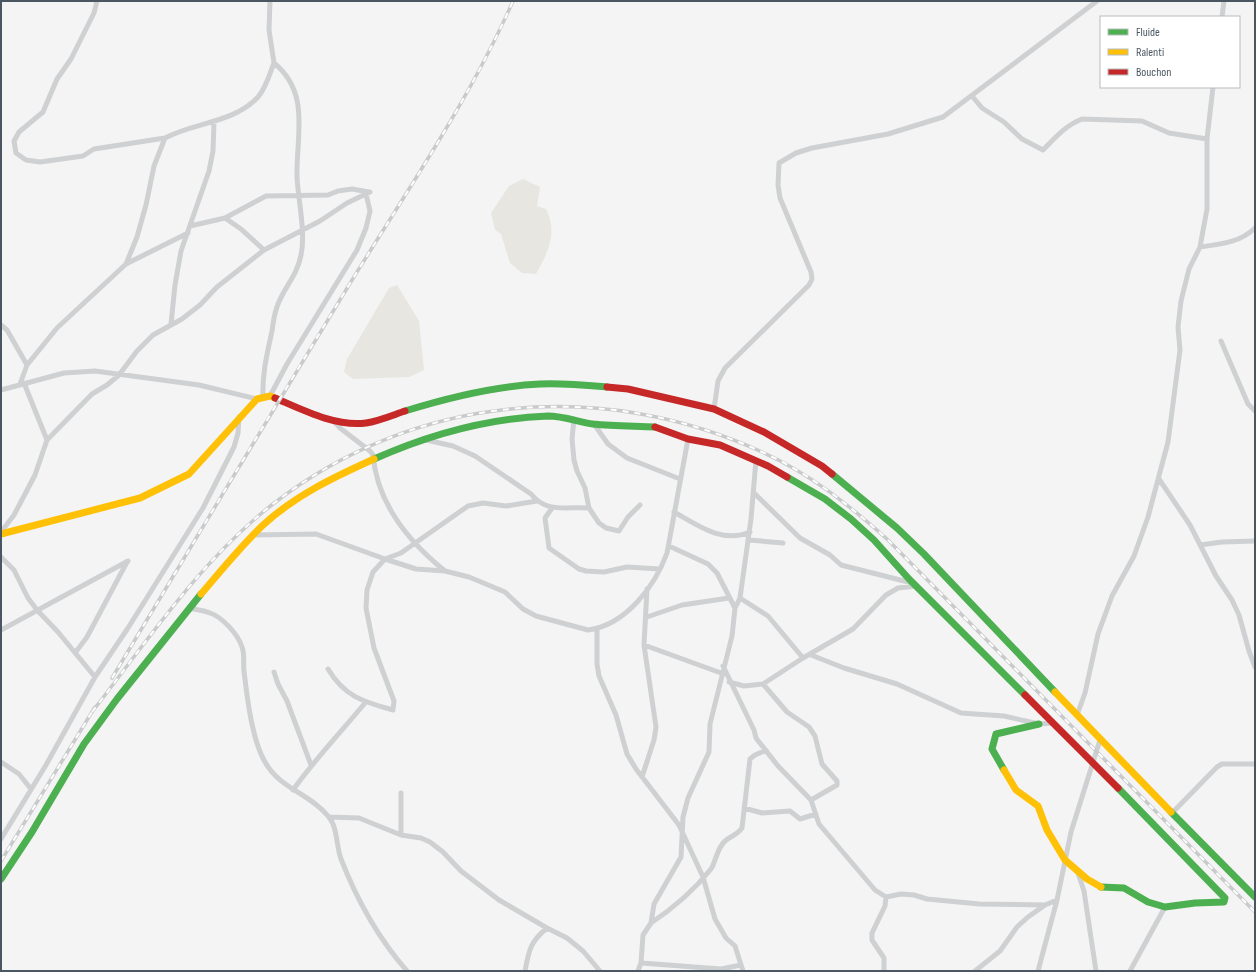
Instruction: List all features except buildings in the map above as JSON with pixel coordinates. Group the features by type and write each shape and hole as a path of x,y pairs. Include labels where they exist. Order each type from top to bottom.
{"street":[{"path":"97,1 94,13 78,46 57,79 43,112 28,123 14,141 16,153 26,160 40,162 83,156 94,149 165,138 231,115 259,96 274,63 269,30 270,1"},
{"path":"714,409 718,381 725,368 809,285 812,279 811,272 780,198 778,185 779,163 796,153 812,148 888,134 943,117 1097,1"},
{"path":"1222,16 1224,1"},
{"path":"263,397 262,377 276,307 296,273 302,249 300,195 297,176 300,115 295,92 283,70 274,63"},
{"path":"1077,715 1085,693 1098,634 1112,596 1134,556 1159,479 1168,442 1180,350 1178,327 1181,301 1189,269 1200,247 1207,209 1206,139 1213,88"},
{"path":"972,96 982,108 1004,122 1022,139 1043,150 1063,130 1082,119 1142,121 1169,133 1206,139"},
{"path":"171,324 178,265 209,171 213,151 214,122"},
{"path":"126,264 137,237 146,205 154,166 165,138"},
{"path":"1,533 14,515 35,475 47,440 92,394 107,385 119,375 137,351 153,335 182,319 200,305 217,287 264,250 301,231 347,203 370,192 352,189 338,191 328,195 266,196 225,218 207,224 190,226"},
{"path":"1,533 140,498 189,474 239,418 263,397 287,364 357,250 366,228 370,211 366,194"},
{"path":"225,218 241,229 264,250"},
{"path":"1200,247 1242,239 1255,228"},
{"path":"47,440 22,383 27,365 57,328 126,264 188,233"},
{"path":"1,325 7,330 27,365"},
{"path":"1221,341 1248,404 1255,411"},
{"path":"1,390 22,383 64,373 95,371 108,372 119,375 148,377 199,385 263,397 333,420 354,424 368,423 444,400 496,389 539,384 597,385 622,388 680,400 714,409 764,432 792,447 822,466 865,500 924,554 1100,740 1255,897"},
{"path":"1,879 32,832 84,744 189,608 254,535 288,505 328,480 404,445 511,419 550,416 574,419 594,424 656,427 688,439 720,445 756,460 824,499 874,540 915,585 1093,762 1225,900 1222,902 1195,903 1165,907 1148,902 1135,893 1124,888 1102,887 1078,873 1065,860 1048,830 1038,806 1016,790 992,749 996,734 1039,724 1053,723"},
{"path":"1,839 95,677 128,628 203,508 234,447 238,433 239,418"},
{"path":"574,419 572,439 577,471 585,488 589,508 599,523 606,528 619,531 633,511 640,505"},
{"path":"333,420 340,428 368,448 373,455 383,494 398,524 429,558 445,571"},
{"path":"594,424 608,444 627,458 680,479"},
{"path":"425,439 453,446 475,456 530,494 536,501 552,508 589,508"},
{"path":"254,535 316,534 385,560 416,569 445,571 469,577 506,592 523,609 536,616 588,630 597,629 634,606 664,562 669,546 688,439"},
{"path":"651,923 654,904 683,852 683,817 688,798 708,752 710,724 721,673 732,636 735,608 740,598 750,532 756,460"},
{"path":"1159,479 1190,525 1216,576 1232,600 1239,615 1248,651 1255,668"},
{"path":"754,493 800,538 830,555 841,565 915,585"},
{"path":"328,669 337,684 365,703 393,710 394,701 374,648 366,608 367,590 373,572 385,560 401,553 414,542 468,506 483,503 506,506 536,501"},
{"path":"552,508 545,518 549,548 579,569 595,572 627,567 660,569"},
{"path":"674,512 712,533 734,536 750,532"},
{"path":"749,540 783,543"},
{"path":"1200,545 1222,542 1255,541"},
{"path":"669,546 708,564 718,573 735,608"},
{"path":"1,557 14,570 28,598 37,610 75,652 95,677"},
{"path":"1,630 128,561 87,637 75,652"},
{"path":"729,682 744,686 763,684 803,658 811,655 853,629 886,595 898,588 915,585"},
{"path":"642,777 654,740 656,726 644,645 647,617 647,588"},
{"path":"647,617 682,605 729,598"},
{"path":"740,598 768,616 803,658"},
{"path":"189,608 211,613 220,618 234,632 240,642 242,647 244,676 257,746 274,776 282,784 293,790 329,817 359,818 401,835 421,838 430,842 444,852 461,871 495,897 547,928 567,938 583,951 600,971"},
{"path":"597,629 597,664 599,676 616,715 627,754 642,777 678,825 703,877 715,919 726,938 735,946 742,968 721,969 641,963"},
{"path":"644,645 721,673"},
{"path":"811,655 844,668 897,684 961,713 1004,716 1039,724"},
{"path":"723,666 729,682 748,718 756,738 785,775 811,800 819,824 875,890 886,897 900,894 914,895 927,899 979,904 1045,905"},
{"path":"274,672 278,684 288,701 311,765"},
{"path":"763,684 788,712 809,727 815,736 822,764 837,781 836,785 811,800"},
{"path":"293,790 311,765 345,728 365,703"},
{"path":"1038,971 1057,900 1071,832 1100,740"},
{"path":"638,971 641,963 643,935 651,923 684,896 703,877 711,868 725,841 735,836 742,828 750,759 766,750"},
{"path":"1,762 19,774 31,789"},
{"path":"1172,813 1217,767 1222,764 1255,764"},
{"path":"401,794 401,835"},
{"path":"744,808 762,813 790,811 800,819 816,814"},
{"path":"329,817 341,860 356,893 377,933 407,971"},
{"path":"1078,873 1084,891 1096,971"},
{"path":"884,971 884,958 872,940 872,933 885,906 886,897"},
{"path":"975,971 1000,951 1023,922 1045,905 1057,900"},
{"path":"1130,971 1165,907"},
{"path":"525,971 532,943 547,928"}],"sand":[{"path":"523,179 540,187 537,206 546,209 550,218 551,234 548,250 536,274 522,273 510,263 501,234 495,230 491,213 509,186"},
{"path":"397,285 419,321 424,370 409,377 353,379 344,372 347,359 389,288"}],"railway":[{"path":"112,678 319,334 436,146 477,74 513,1"},
{"path":"92,712 176,602 222,550 273,504 328,467 386,439 447,420 510,409 574,407 638,413 701,428 762,452 779,460 812,480 858,514 887,539 1255,912"},
{"path":"1,861 95,707"}],"traffic: fast":[{"path":"405,411 454,397 506,387 548,384 573,384 607,387"},
{"path":"374,459 437,435 481,424 526,417 554,416 593,424 655,427"},
{"path":"832,474 897,528 924,554 1055,692"},
{"path":"787,477 825,499 851,519 874,540 909,579 1025,695"},
{"path":"1,879 32,832 84,744 117,699 201,594"},
{"path":"1004,770 992,749 996,734 1039,724"},
{"path":"1101,887 1124,888 1148,902 1165,907 1195,903 1224,902 1225,898 1118,788"},
{"path":"1171,812 1255,897"}],"traffic: slow":[{"path":"1,534 140,498 189,474 257,399 270,396 275,398"},
{"path":"201,594 246,542 274,515 287,505 315,488 374,459"},
{"path":"1055,692 1171,812"},
{"path":"1004,770 1016,790 1038,806 1047,830 1065,860 1087,879 1101,887"}],"traffic: jam":[{"path":"607,387 628,389 714,409 764,432 822,466 832,474"},
{"path":"275,398 331,420 355,424 366,423 405,411"},
{"path":"655,427 688,439 720,445 768,466 787,477"},
{"path":"1025,695 1118,788"}]}
